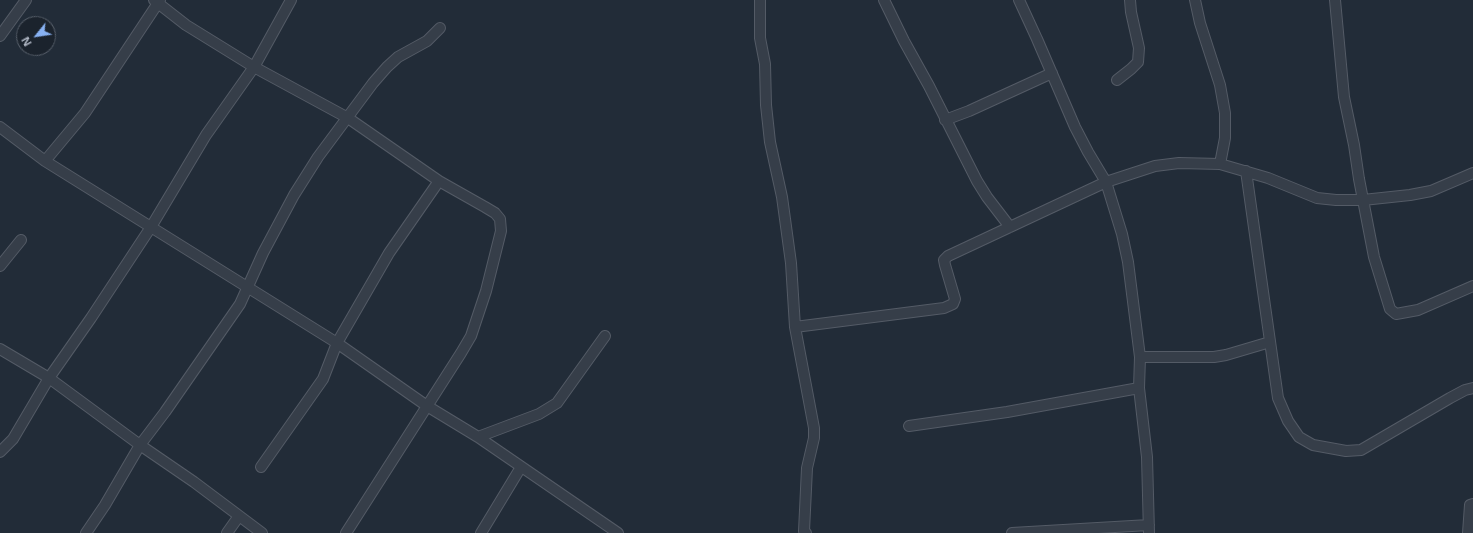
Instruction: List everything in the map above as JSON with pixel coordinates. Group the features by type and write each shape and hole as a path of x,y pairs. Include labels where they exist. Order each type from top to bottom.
{"street":[{"path":"0,36 26,0"},
{"path":"0,452 13,438 49,378 152,227 206,135 254,67 290,0"},
{"path":"760,0 760,38 765,64 766,105 770,142 782,197 791,263 795,327 814,428 814,438 807,468 804,530 806,533"},
{"path":"884,0 977,181 987,197 1010,227"},
{"path":"1012,533 1149,529 1147,457 1139,388 1140,357 1128,262 1122,234 1106,182 1075,127 1019,0"},
{"path":"1117,80 1138,62 1139,48 1131,12 1130,0"},
{"path":"1196,0 1200,23 1220,85 1225,113 1225,138 1220,164"},
{"path":"1335,0 1344,97 1374,258 1390,309 1396,314 1418,310 1473,286"},
{"path":"45,161 85,113 157,1 186,25 254,67 348,118 438,181 495,213 500,219 501,230 486,291 471,336 346,533"},
{"path":"86,533 105,505 140,445 165,412 240,304 263,253 294,195 318,157 373,83 387,67 398,57 427,41 440,28"},
{"path":"945,120 969,111 1052,73"},
{"path":"0,127 45,161 337,344 427,406 478,437 618,533"},
{"path":"795,327 944,308 953,304 956,299 944,260 948,256 1106,182 1155,166 1179,163 1220,164 1268,178 1317,198 1336,200 1363,200 1410,195 1431,191 1473,173"},
{"path":"1246,171 1278,398 1285,416 1299,437 1313,445 1346,451 1361,450 1450,398 1465,390 1473,388"},
{"path":"261,467 323,379 330,365 337,344 389,253 438,181"},
{"path":"0,266 21,240"},
{"path":"478,437 539,414 557,403 605,336"},
{"path":"1140,357 1226,356 1270,342"},
{"path":"0,349 49,378 140,445 194,482 262,533"},
{"path":"909,426 1007,412 1139,388"},
{"path":"481,533 521,467"},
{"path":"1468,533 1470,505 1473,504"},
{"path":"227,533 239,516"}]}
